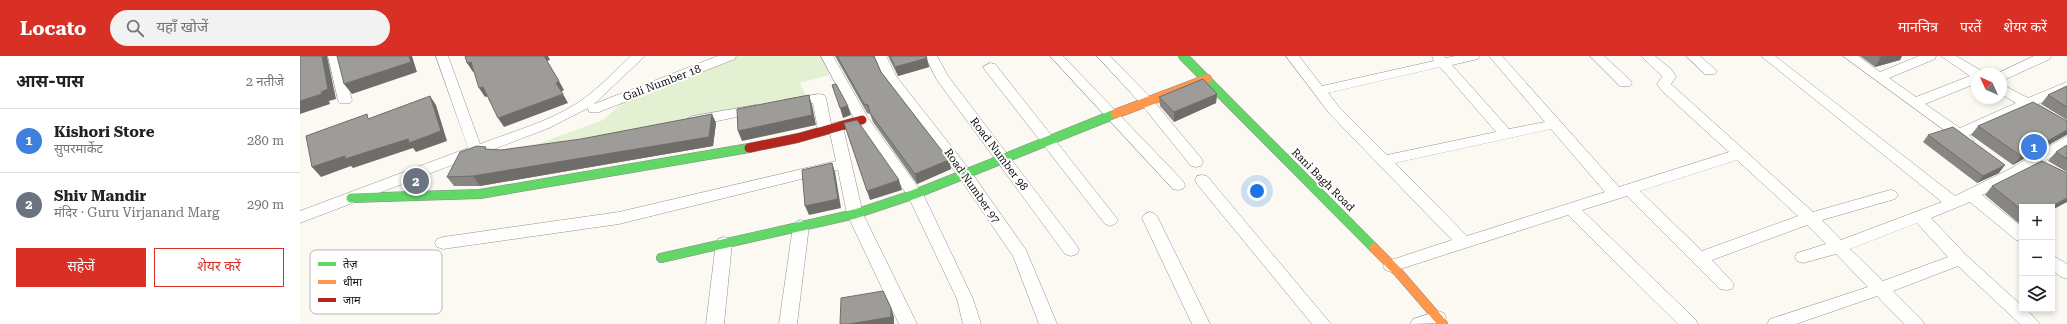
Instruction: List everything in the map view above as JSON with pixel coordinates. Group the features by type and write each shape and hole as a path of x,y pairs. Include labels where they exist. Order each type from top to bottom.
{"street":[{"path":"334,56 345,100"},
{"path":"442,56 479,149"},
{"path":"300,217 544,125 574,111 595,97 639,56"},
{"name":"Gali Number 18","path":"594,109 730,56"},
{"path":"827,56 862,120 915,194 965,299 972,324"},
{"name":"Road Number 97","path":"880,56 890,77 964,173 1020,254 1048,324"},
{"name":"Road Number 98","path":"931,56 942,77 1071,250"},
{"path":"1056,56 1178,185"},
{"path":"1103,56 1147,102 1196,162"},
{"name":"Rani Bagh Road","path":"1184,56 1391,266 1440,321"},
{"path":"1292,56 1334,110 1382,161 1463,242"},
{"path":"1318,91 1440,59 1473,56"},
{"path":"1496,56 1555,124 1622,191 1700,258 1726,284"},
{"path":"1596,56 1625,83"},
{"path":"1647,56 1667,73 1669,77 1664,84 1666,87 1810,218 1915,324"},
{"path":"1692,56 1710,71"},
{"path":"1768,56 1954,203"},
{"path":"1849,56 1976,147"},
{"path":"1878,77 1930,56"},
{"path":"1947,56 1971,70"},
{"path":"2007,73 2045,56"},
{"path":"1440,59 1506,135"},
{"path":"990,66 1110,220"},
{"path":"661,258 724,242 855,214 915,194 1002,158 1207,79"},
{"path":"1915,103 1971,80"},
{"path":"1958,134 2067,86"},
{"path":"2007,92 2067,128"},
{"path":"679,124 819,98 844,164 855,214 908,324"},
{"path":"351,198 480,194 693,159 798,138 862,120"},
{"path":"1382,161 1555,124"},
{"path":"1803,257 1838,247 1954,203 2013,174 2067,140"},
{"path":"479,149 507,153 514,152"},
{"path":"1391,266 1739,154"},
{"path":"2033,161 2047,169"},
{"path":"442,244 619,218 844,164"},
{"path":"2001,165 2013,174"},
{"path":"1202,180 1322,324"},
{"path":"1700,258 1810,218 1890,195"},
{"path":"1972,195 2019,234"},
{"path":"1571,208 1689,324"},
{"path":"1920,216 1960,259 2031,324"},
{"path":"1150,218 1201,324"},
{"path":"788,324 801,226"},
{"path":"715,324 724,242"},
{"path":"1776,324 1804,320 1960,259"},
{"path":"2055,263 2067,273"},
{"path":"1419,324 1440,321"}],"green space":[{"path":"734,56 823,56 829,75 800,83 807,99 524,149 603,120 635,91"}],"building":[{"path":"300,56 322,56 328,89 321,92 322,94 300,101"},
{"path":"337,56 409,56 411,62 344,84"},
{"path":"465,56 544,56 559,81 556,83 563,94 498,118 483,87 479,88 471,62 467,63"},
{"path":"837,56 874,56 881,72 949,160 915,174 870,113 868,105 864,104"},
{"path":"890,56 926,56 927,58 895,67"},
{"path":"1203,79 1217,94 1174,112 1159,97"},
{"path":"836,84 848,106 840,108 832,85"},
{"path":"2067,86 2067,107 2048,95"},
{"path":"809,95 812,115 738,131 737,109"},
{"path":"430,96 441,131 409,143 408,139 345,159 345,156 312,167 306,136 367,114 368,119"},
{"path":"2033,102 2067,121 2067,130 2021,156 1978,126"},
{"path":"712,114 709,137 473,176 447,177 460,152 477,146 486,147 485,149 501,150 581,139"},
{"path":"857,120 899,180 867,191 844,123"},
{"path":"1953,127 2005,165 1983,176 1928,135"},
{"path":"2067,145 2067,159 2056,152"},
{"path":"2042,161 2067,173 2067,198 2055,204 2019,204 2019,208 1992,186"},
{"path":"832,163 838,199 805,206 802,170"},
{"path":"883,291 891,308 891,317 849,324 840,324 841,298"}],"traffic: fast":[{"path":"1183,56 1374,248"},
{"path":"661,258 855,214 915,194 1115,114"},
{"path":"351,198 480,194 693,159 749,148"}],"traffic: slow":[{"path":"1115,114 1207,79"},
{"path":"1374,248 1398,272 1443,324"}],"traffic: jam":[{"path":"749,148 798,138 862,120"}],"place":[{"name":"Kishori Store","path":"2034,147"},
{"name":"Shiv Mandir","path":"416,181"}]}
